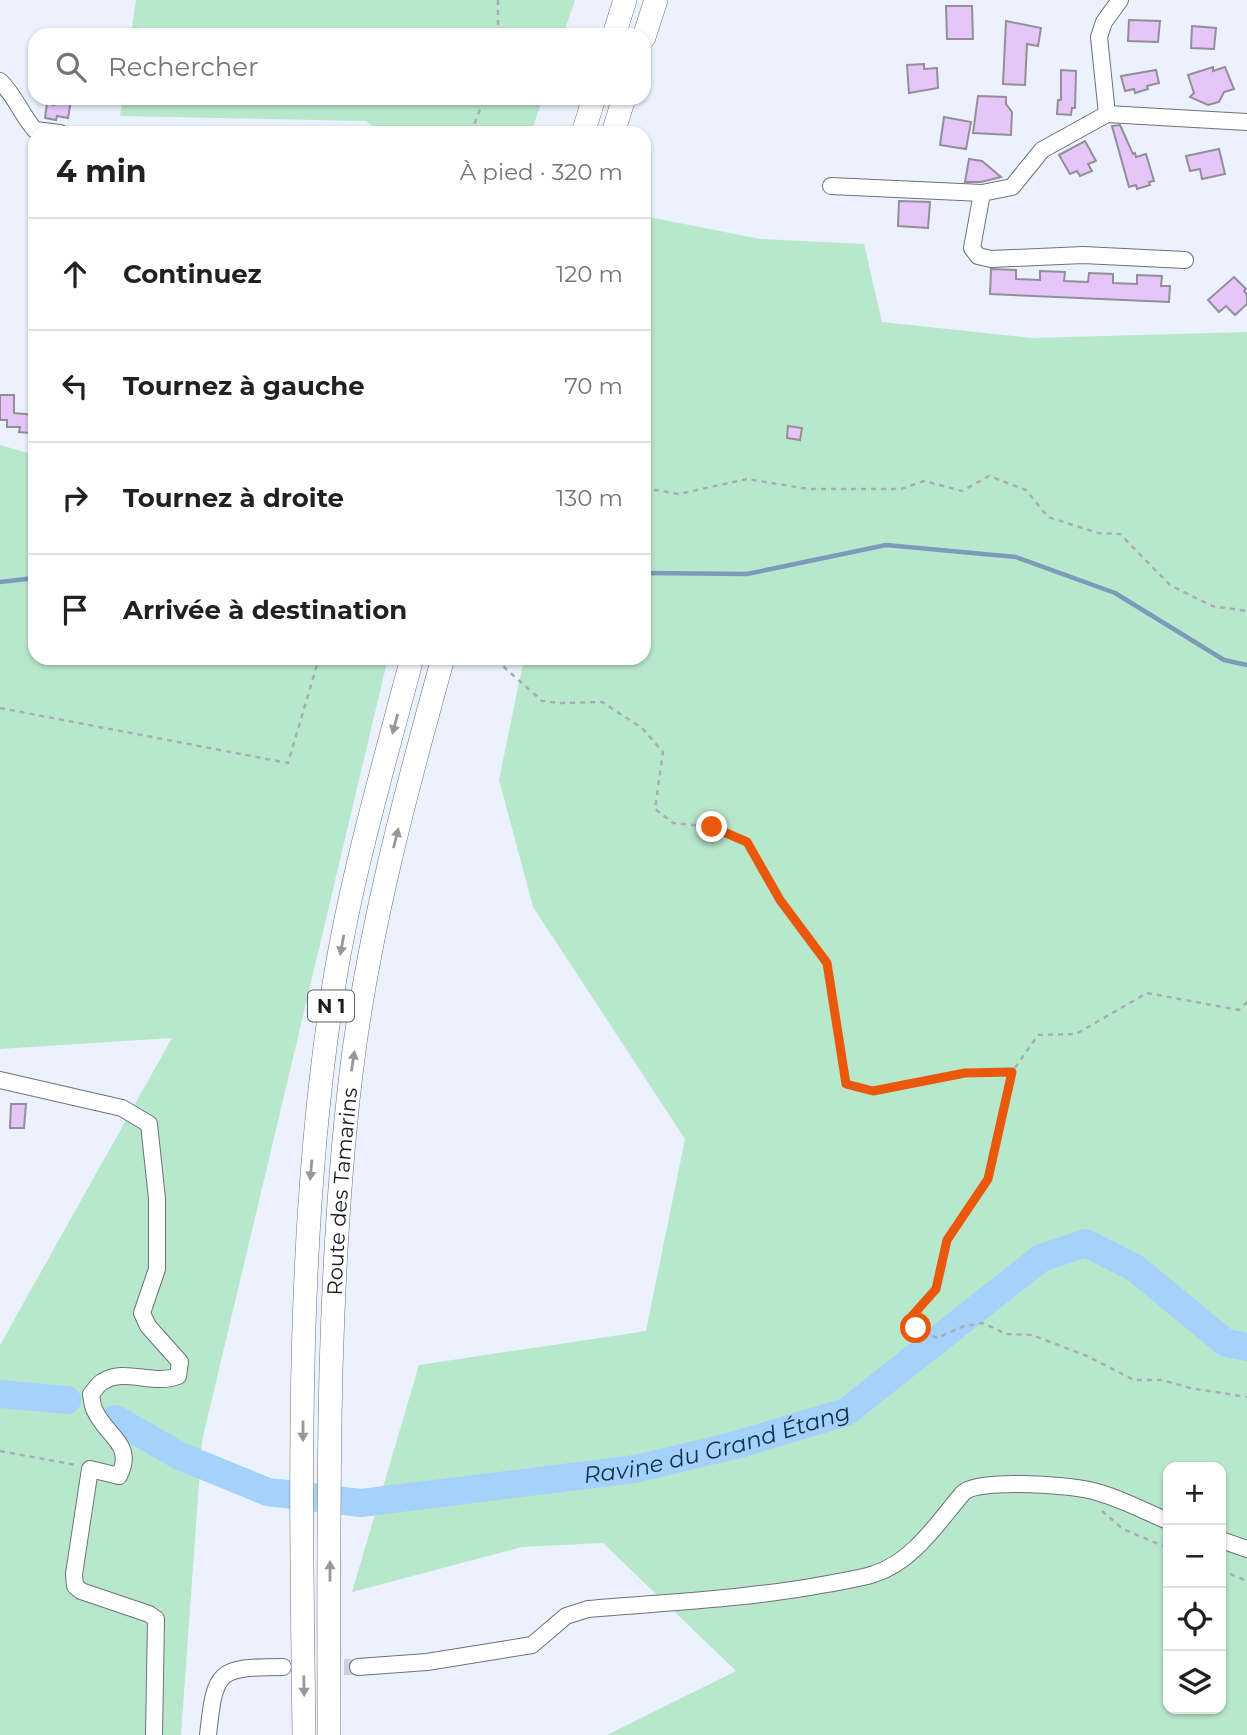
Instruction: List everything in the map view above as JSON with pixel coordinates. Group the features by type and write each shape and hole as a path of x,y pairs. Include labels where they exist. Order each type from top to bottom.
{"highway":[{"path":"616,28 625,0"},
{"path":"647,28 656,0"},
{"path":"585,126 592,105"},
{"path":"614,126 622,105"},
{"name":"Route des Tamarins","path":"304,1735 303,1362 311,1173 331,1003 356,869 410,665"},
{"name":"Route des Tamarins","path":"330,1735 331,1349 335,1238 351,1072 378,911 441,665"}],"street":[{"path":"1107,114 1100,37 1104,22 1120,0"},
{"path":"0,81 15,96 25,119 31,126"},
{"path":"831,186 982,193 1012,187 1042,150 1107,114 1247,122"},
{"path":"982,193 972,248 978,257 991,259 1083,255 1185,260"},
{"path":"0,1080 122,1108 149,1124 157,1199 157,1269 142,1313 148,1326 180,1362 178,1376 165,1381 121,1376 103,1381 91,1394 94,1410 122,1448 125,1463 119,1476 90,1469 74,1574 75,1586 81,1591 149,1614 156,1619 154,1735"},
{"path":"358,1667 427,1662 532,1645 565,1616 588,1609 790,1591 876,1574 912,1552 965,1490 975,1486 1062,1485 1090,1490 1163,1519"},
{"path":"1226,1542 1247,1549"},
{"path":"208,1735 212,1694 219,1680 241,1667 283,1667"}],"path":[{"path":"498,0 498,28"},
{"path":"474,126 482,105"},
{"path":"651,489 679,494 747,479 809,489 901,489 924,481 962,491 989,476 1026,490 1048,517 1098,533 1119,534 1170,585 1212,606 1247,611"},
{"path":"0,708 288,763 317,665"},
{"path":"503,665 542,701 560,704 602,702 642,728 663,752 655,809 673,823 712,827 747,842 780,900 827,963 846,1084 873,1091 965,1073 1012,1072"},
{"path":"1247,1002 1239,1010 1147,993 1076,1034 1038,1035 1012,1072 988,1179 947,1240 936,1289 912,1316 916,1328 937,1338 964,1326 983,1323 1006,1334 1032,1335 1087,1356 1134,1380 1162,1380 1190,1388 1247,1397"},
{"path":"0,1451 90,1469"},
{"path":"1090,1490 1103,1514 1123,1529 1163,1546"},
{"path":"1226,1572 1247,1581"}],"green space":[{"path":"136,0 575,0 565,28 132,28"},
{"path":"122,105 541,105 533,126 373,126 366,121 120,116"},
{"path":"651,217 760,239 864,244 882,322 1032,338 1247,332 1247,1735 607,1735 736,1671 603,1543 522,1547 352,1592 419,1365 646,1331 685,1139 533,907 499,780 523,665 651,665"},
{"path":"0,445 28,453 28,665 386,665 202,1441 181,1735 0,1735 0,1345 172,1038 0,1049"}],"building":[{"path":"946,6 972,6 973,39 947,39"},
{"path":"1129,20 1160,21 1158,42 1128,41"},
{"path":"1006,21 1041,28 1038,46 1027,44 1025,85 1003,84"},
{"path":"1192,26 1216,28 1214,49 1191,48"},
{"path":"924,64 924,69 937,68 938,88 909,93 907,65"},
{"path":"1213,67 1213,71 1225,67 1234,89 1224,92 1219,102 1208,105 1190,97 1194,93 1188,75"},
{"path":"1061,70 1076,71 1075,108 1072,108 1071,115 1057,114 1058,100 1061,100"},
{"path":"1156,70 1159,83 1135,93 1134,89 1125,91 1121,76"},
{"path":"978,96 1006,97 1006,104 1012,112 1011,135 973,133"},
{"path":"47,105 70,105 68,118 45,118"},
{"path":"944,117 971,122 966,149 940,145"},
{"path":"1120,125 1133,154 1135,153 1136,157 1146,154 1154,181 1149,182 1150,185 1137,189 1136,185 1129,187 1112,126"},
{"path":"1085,141 1096,161 1088,164 1092,171 1080,176 1077,171 1070,174 1059,155"},
{"path":"1219,149 1225,174 1202,179 1200,169 1190,171 1186,156"},
{"path":"969,159 982,161 1001,177 981,182 965,182"},
{"path":"899,201 930,202 928,228 898,226"},
{"path":"991,269 1016,270 1016,279 1040,280 1040,271 1065,272 1064,281 1088,282 1089,273 1113,274 1113,283 1137,284 1137,275 1162,276 1161,286 1170,286 1169,302 990,294"},
{"path":"1234,277 1246,289 1244,291 1247,304 1235,315 1226,306 1219,312 1208,300"},
{"path":"0,395 14,395 14,413 28,414 28,433 19,432 20,427 7,427 7,420 0,420"},
{"path":"788,426 802,428 800,440 787,438"},
{"path":"11,1104 26,1104 24,1128 10,1128"}],"waterway":[{"path":"651,573 747,574 886,545 1016,557 1115,593 1224,660 1247,665"},
{"path":"0,582 28,579"},
{"name":"Ravine du Grand Étang","path":"115,1419 180,1456 268,1492 361,1503 635,1469 736,1445 846,1412 1041,1258 1086,1243 1135,1268 1226,1343 1247,1347"},
{"name":"Ravine du Grand Étang","path":"0,1394 67,1400"}],"tunnel":[{"path":"320,1667 358,1667"}],"route":[{"path":"712,827 747,842 780,900 827,963 846,1084 873,1091 965,1073 1012,1072 988,1179 947,1240 936,1289 912,1316 916,1328"}]}
